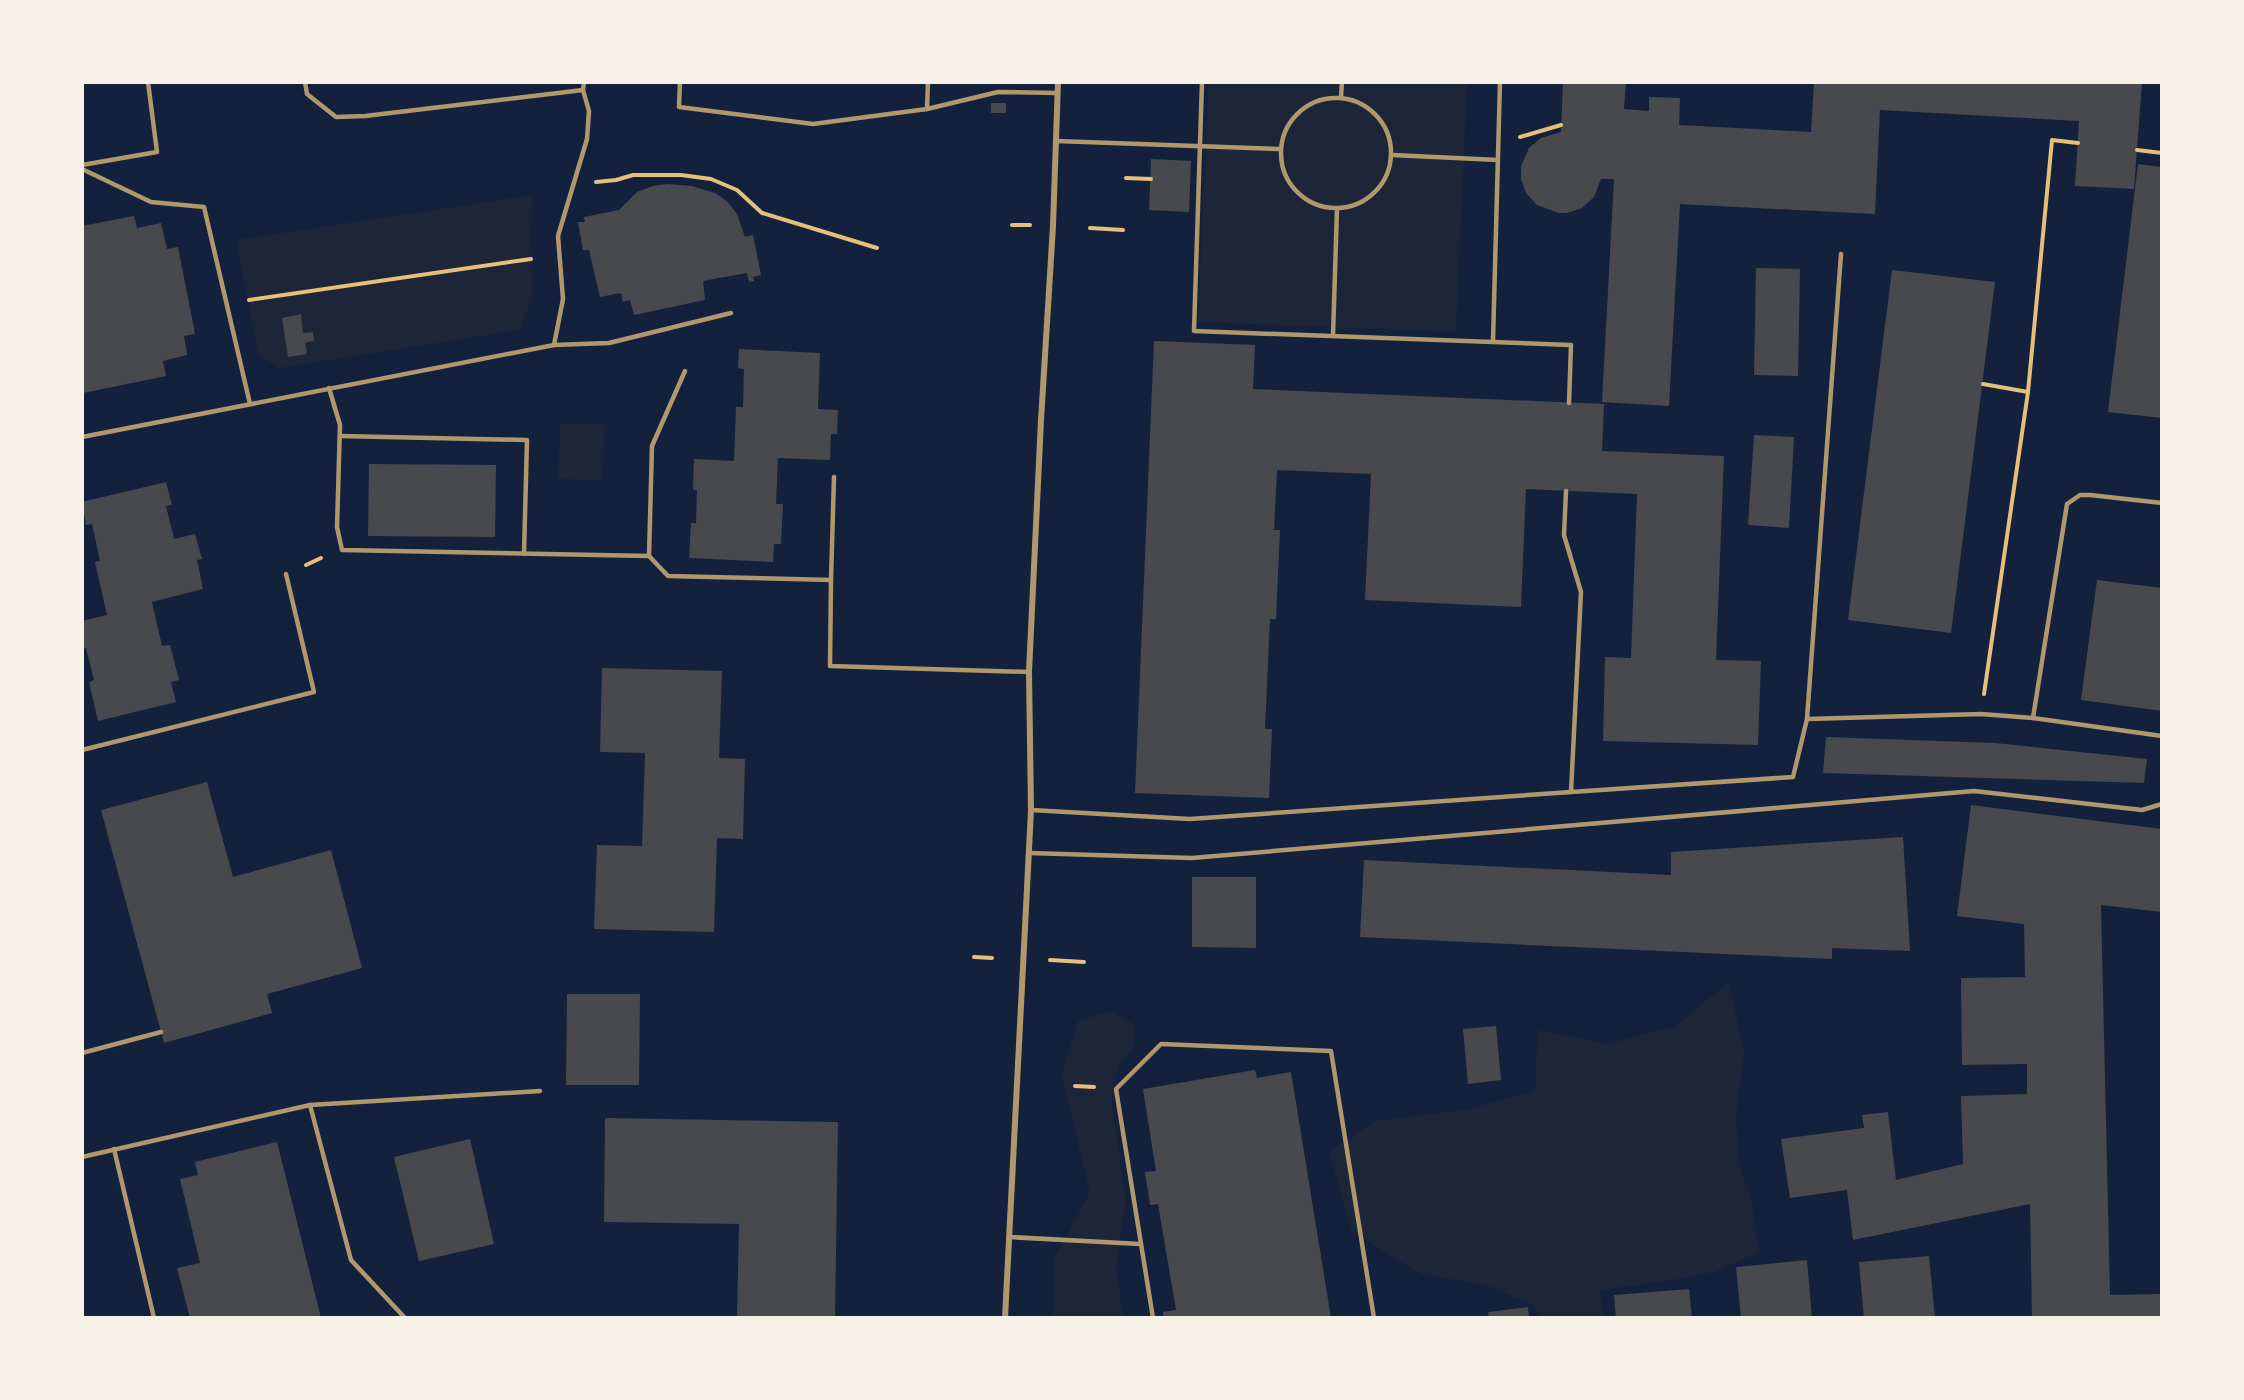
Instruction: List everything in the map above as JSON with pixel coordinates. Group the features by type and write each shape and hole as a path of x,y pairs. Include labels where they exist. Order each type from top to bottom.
{"street":[{"path":"1005,1317 1031,810 1029,672 1058,82"}],"lane":[{"path":"82,167 157,152 148,82"},
{"path":"305,82 307,94 336,117 365,116 583,90"},
{"path":"554,345 563,299 558,236 586,139 589,111 583,90 584,82"},
{"path":"680,82 679,107 813,124 927,109 998,92 1057,93"},
{"path":"927,109 928,82"},
{"path":"1202,82 1194,331 1571,345 1569,403"},
{"path":"1341,97 1342,82"},
{"path":"1493,341 1500,82"},
{"path":"1341,97 1362,103 1378,116 1389,134 1392,155 1387,175 1375,193 1358,204 1337,209 1315,204 1295,191 1283,172 1280,149 1285,127 1299,110 1319,99 1341,97"},
{"path":"1056,141 1280,149"},
{"path":"1392,155 1498,160"},
{"path":"82,167 151,202 204,207 250,404"},
{"path":"1333,336 1337,209"},
{"path":"1031,810 1190,819 1793,777 1807,720 1841,254"},
{"path":"82,437 554,345 609,343 731,313"},
{"path":"685,371 652,446 649,556 668,576 831,580"},
{"path":"329,388 339,425 337,527 342,550 649,556"},
{"path":"339,436 527,440 524,554"},
{"path":"834,477 830,666 1029,672"},
{"path":"1566,491 1564,535 1581,592 1571,792"},
{"path":"2033,718 2067,504 2080,495 2162,503"},
{"path":"82,750 314,692 286,574"},
{"path":"1807,720 1981,714 2033,718 2162,736"},
{"path":"1029,854 1192,858 1974,791 2142,810 2162,804"},
{"path":"82,1053 161,1032"},
{"path":"1152,1317 1116,1089 1161,1044 1331,1051 1374,1317"},
{"path":"82,1157 310,1105 540,1091"},
{"path":"310,1105 351,1260 405,1317"},
{"path":"114,1149 154,1317"},
{"path":"1009,1237 1140,1244"}],"path":[{"path":"1499,143 1561,125"},
{"path":"1981,714 2028,392 2052,140 2078,143"},
{"path":"2137,150 2162,153"},
{"path":"573,184 616,180 633,175 681,175 711,178 737,190 762,213 877,248"},
{"path":"1126,178 1151,179"},
{"path":"1012,225 1030,225"},
{"path":"1090,228 1123,230"},
{"path":"248,300 531,259"},
{"path":"1983,384 2028,392"},
{"path":"286,574 342,550"},
{"path":"974,957 992,958"},
{"path":"1050,960 1084,962"}],"shaded area":[{"path":"1208,83 1467,83 1456,332 1198,322"},
{"path":"533,195 531,232 533,297 519,330 279,368 258,354 236,240"},
{"path":"560,423 605,425 603,480 558,479"},
{"path":"1729,982 1744,1053 1736,1119 1740,1169 1751,1197 1759,1252 1714,1272 1600,1290 1603,1317 1539,1317 1534,1305 1486,1285 1421,1274 1352,1232 1329,1152 1375,1121 1465,1110 1535,1091 1538,1030 1608,1044 1676,1026"},
{"path":"1112,1011 1135,1025 1134,1048 1119,1065 1111,1096 1126,1200 1116,1266 1123,1317 1053,1318 1053,1261 1090,1192 1061,1075 1078,1021"}],"building":[{"path":"1563,82 1626,82 1624,109 1649,111 1649,97 1680,98 1679,125 1811,132 1814,82 2142,82 2134,189 2075,186 2079,121 1880,110 1875,214 1680,204 1669,406 1602,402 1614,179 1601,179 1594,197 1582,208 1559,213 1537,205 1526,193 1521,179 1521,166 1529,148 1541,138 1561,132"},
{"path":"991,103 1006,103 1006,113 991,113"},
{"path":"1151,159 1191,161 1189,212 1149,210"},
{"path":"2138,164 2162,167 2162,418 2108,412"},
{"path":"667,184 692,186 715,193 728,202 737,214 745,237 753,235 761,275 753,277 754,281 749,282 747,273 703,281 705,300 634,315 630,300 623,302 621,293 600,297 589,250 583,250 578,222 585,222 584,217 619,210 637,192"},
{"path":"134,216 137,228 161,223 167,249 178,247 195,334 184,336 187,355 163,361 166,376 83,393 82,226"},
{"path":"1756,268 1800,269 1798,376 1754,375"},
{"path":"1892,270 1995,282 1951,633 1848,620"},
{"path":"301,314 303,333 313,332 314,341 305,343 307,354 288,357 282,318"},
{"path":"1154,341 1255,345 1253,389 1604,404 1602,451 1724,456 1716,660 1761,661 1758,745 1603,741 1605,657 1631,658 1637,494 1526,489 1521,607 1365,600 1371,474 1277,470 1274,530 1280,530 1276,619 1270,619 1265,729 1272,729 1269,798 1135,793"},
{"path":"739,349 820,353 818,409 838,410 837,434 831,434 830,460 778,458 776,504 783,504 781,544 774,544 773,562 689,558 691,523 696,523 697,490 693,490 694,459 734,461 736,407 743,407 744,369 738,368"},
{"path":"1754,435 1794,437 1789,528 1748,525"},
{"path":"369,464 496,465 495,537 368,536"},
{"path":"166,482 172,505 166,506 174,539 195,534 202,559 197,560 203,589 152,602 162,646 170,645 179,680 171,682 176,702 98,721 89,682 94,680 86,648 82,649 82,621 107,615 95,562 100,561 92,524 86,525 82,502"},
{"path":"2097,580 2162,588 2162,711 2081,700"},
{"path":"602,668 722,671 719,758 745,759 743,839 717,838 714,932 594,929 597,845 642,846 645,753 600,752"},
{"path":"1826,737 1995,743 2147,759 2144,783 1823,773"},
{"path":"207,782 233,877 331,850 362,968 267,994 272,1013 164,1043 101,810"},
{"path":"1971,805 2162,829 2162,912 2101,905 2110,1295 2162,1294 2162,1318 2032,1318 2030,1204 1853,1240 1847,1190 1790,1198 1781,1139 1864,1128 1862,1115 1888,1112 1896,1180 1963,1164 1961,1096 2027,1094 2027,1064 1962,1065 1961,978 2025,977 2024,924 1957,916"},
{"path":"1903,837 1910,951 1832,948 1832,959 1360,937 1364,860 1671,875 1671,852"},
{"path":"1192,877 1256,877 1256,948 1192,947"},
{"path":"567,994 640,994 639,1085 566,1085"},
{"path":"1496,1026 1501,1080 1468,1084 1463,1029"},
{"path":"1255,1070 1257,1078 1291,1072 1331,1318 1164,1318 1163,1312 1176,1310 1158,1204 1150,1205 1145,1172 1156,1171 1143,1089"},
{"path":"605,1118 838,1122 835,1318 737,1318 739,1224 604,1222"},
{"path":"470,1139 494,1244 419,1261 394,1157"},
{"path":"277,1142 321,1318 190,1318 177,1268 200,1263 180,1179 198,1175 195,1162"},
{"path":"1929,1256 1935,1318 1864,1318 1859,1262"},
{"path":"1807,1260 1812,1318 1741,1318 1736,1267"},
{"path":"1689,1289 1692,1318 1616,1318 1614,1295"},
{"path":"1528,1307 1529,1318 1489,1318 1488,1312"}]}
